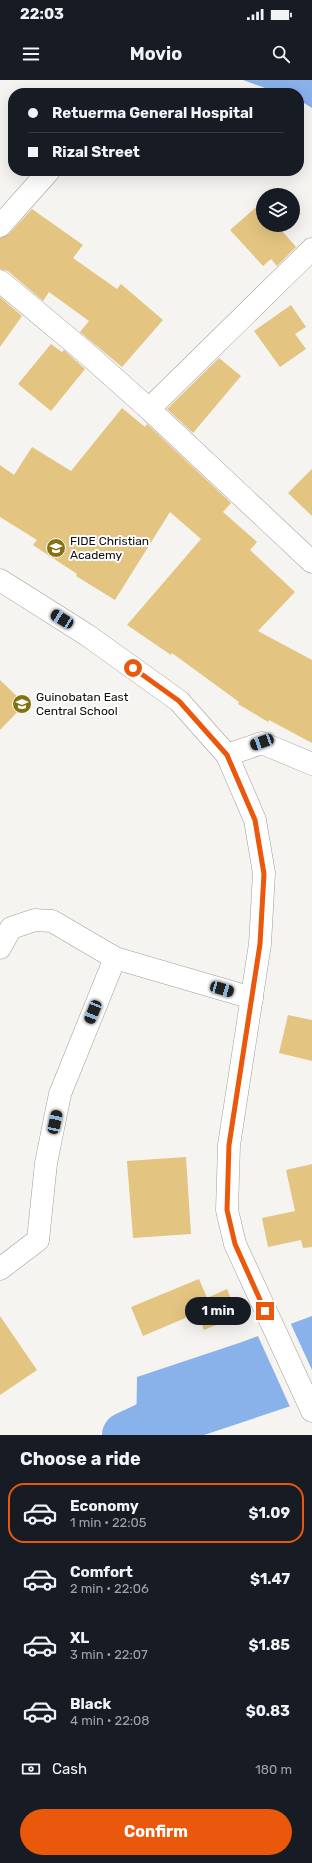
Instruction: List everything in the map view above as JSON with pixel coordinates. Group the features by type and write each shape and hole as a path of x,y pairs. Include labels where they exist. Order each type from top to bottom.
{"main road":[{"path":"0,226 45,176"},
{"path":"149,409 312,249"},
{"path":"0,281 86,352 312,562"},
{"path":"0,580 87,634 179,701 227,755 255,820 264,874 260,944 229,1145 227,1210 235,1244 311,1410"},
{"path":"227,755 262,742 312,764"},
{"path":"0,948 11,928 36,920 52,921 115,958 252,998"},
{"path":"0,1269 38,1240 46,1163 60,1094 115,958"}],"water":[{"path":"243,80 312,80 312,108 304,103 304,88 265,88"},
{"path":"312,1316 312,1399 204,1435 136,1435 137,1377 242,1342"}],"pier":[{"path":"290,1322 312,1370 312,1402 291,1409 257,1334"}],"building":[{"path":"256,207 256,232 283,232 296,247 277,266 271,259 263,266 230,230"},
{"path":"32,209 83,245 73,258 117,289 121,284 163,320 122,367 80,332 89,321 49,292 43,301 8,271 0,269 0,238 9,234"},
{"path":"0,297 22,316 0,347"},
{"path":"291,305 306,327 295,334 306,349 280,367 254,331"},
{"path":"51,344 62,352 64,350 85,369 51,411 18,384"},
{"path":"219,358 241,376 193,433 167,409"},
{"path":"122,408 145,427 147,424 231,503 223,512 257,542 250,550 295,592 258,631 312,660 312,743 269,720 268,722 238,704 239,702 172,653 171,655 127,625 201,539 170,512 115,600 76,576 77,574 33,545 37,540 0,517 0,465 14,475 32,447 71,471"},
{"path":"312,469 312,516 288,493"},
{"path":"0,680 25,704 0,730"},
{"path":"288,1015 312,1020 312,1061 279,1053"},
{"path":"186,1157 191,1234 133,1238 127,1161"},
{"path":"312,1164 312,1247 303,1248 301,1240 268,1247 262,1218 295,1211 286,1170"},
{"path":"199,1279 207,1298 227,1289 238,1316 204,1330 197,1313 143,1336 131,1307"},
{"path":"0,1316 37,1370 0,1395"}],"waterway":[{"path":"125,1435 194,1403"}],"place":[{"name":"FIDE Christian Academy","path":"56,548"},
{"name":"Guinobatan East Central School","path":"22,704"}],"route":[{"path":"133,668 179,701 227,755 255,820 264,874 260,944 229,1145 227,1210 235,1244 265,1311"}]}
